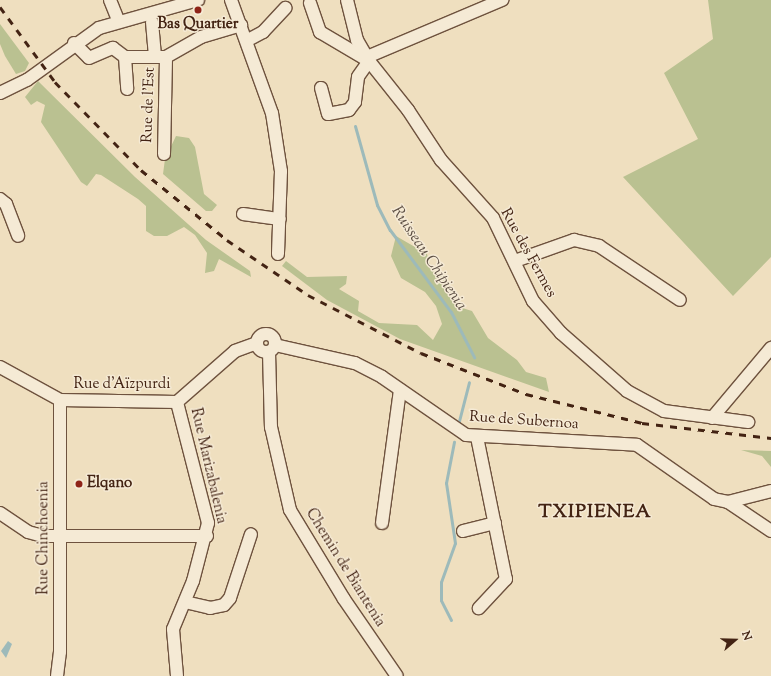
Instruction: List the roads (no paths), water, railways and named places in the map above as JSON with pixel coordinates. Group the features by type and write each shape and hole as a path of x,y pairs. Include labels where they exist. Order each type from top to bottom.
{"street":[{"path":"110,0 118,20"},
{"path":"0,93 27,80 74,43 118,20 198,0"},
{"path":"231,0 248,40 272,113 281,171 278,254"},
{"name":"Rue des Fermes","path":"347,0 358,40 368,59 408,110 441,160 492,218 515,261 533,301 561,332 627,391 664,410 748,422"},
{"path":"321,88 328,114 349,110 355,102 358,77 368,59 502,0"},
{"path":"310,3 320,32 368,59"},
{"path":"248,40 263,32 285,8"},
{"name":"Rue de l'Est","path":"151,11 160,57 164,154"},
{"path":"74,43 89,58 114,48 126,57 160,57 202,37 241,25"},
{"path":"126,57 127,89"},
{"path":"0,199 6,204 18,236"},
{"path":"243,214 280,219"},
{"path":"515,261 574,240 598,246 680,300"},
{"name":"Rue d'Aïzpurdi","path":"0,367 60,400 177,402 235,351 257,343 258,338 267,334 272,348"},
{"name":"Rue de Subernoa","path":"272,348 355,363 400,390 442,422 466,435 477,437 637,445 714,499 728,502 771,531"},
{"name":"Chemin de Biantenia","path":"272,348 271,426 290,510 347,605 397,676"},
{"path":"712,418 771,348"},
{"path":"382,523 400,390"},
{"name":"Rue Chinchoenia","path":"57,676 60,652 60,400"},
{"name":"Rue Marizabalenia","path":"177,402 208,523 207,536 185,602 173,630 177,676"},
{"path":"477,437 506,579 479,608"},
{"path":"728,502 771,491"},
{"path":"0,513 28,532 60,536 207,536"},
{"path":"463,531 495,523"},
{"path":"185,602 210,608 224,605 230,598 251,534"}],"water":[{"path":"8,641 12,644 6,658 1,651"}],"waterway":[{"name":"Ruisseau Chipienia","path":"355,126 377,205 390,230 451,312 474,357"},
{"name":"Ruisseau Chipienia","path":"459,421 469,382"},
{"name":"Ruisseau Chipienia","path":"451,620 441,600 441,582 455,543 446,483 454,442"}],"railway":[{"path":"0,7 55,82 141,170 227,240 308,295 421,353 526,394 642,423 771,438"}],"place":[{"name":"Bas Quartier","path":"198,10"},
{"name":"Elqano","path":"79,484"}],"district":[{"name":"TXIPIENEA","path":"595,513"}]}
